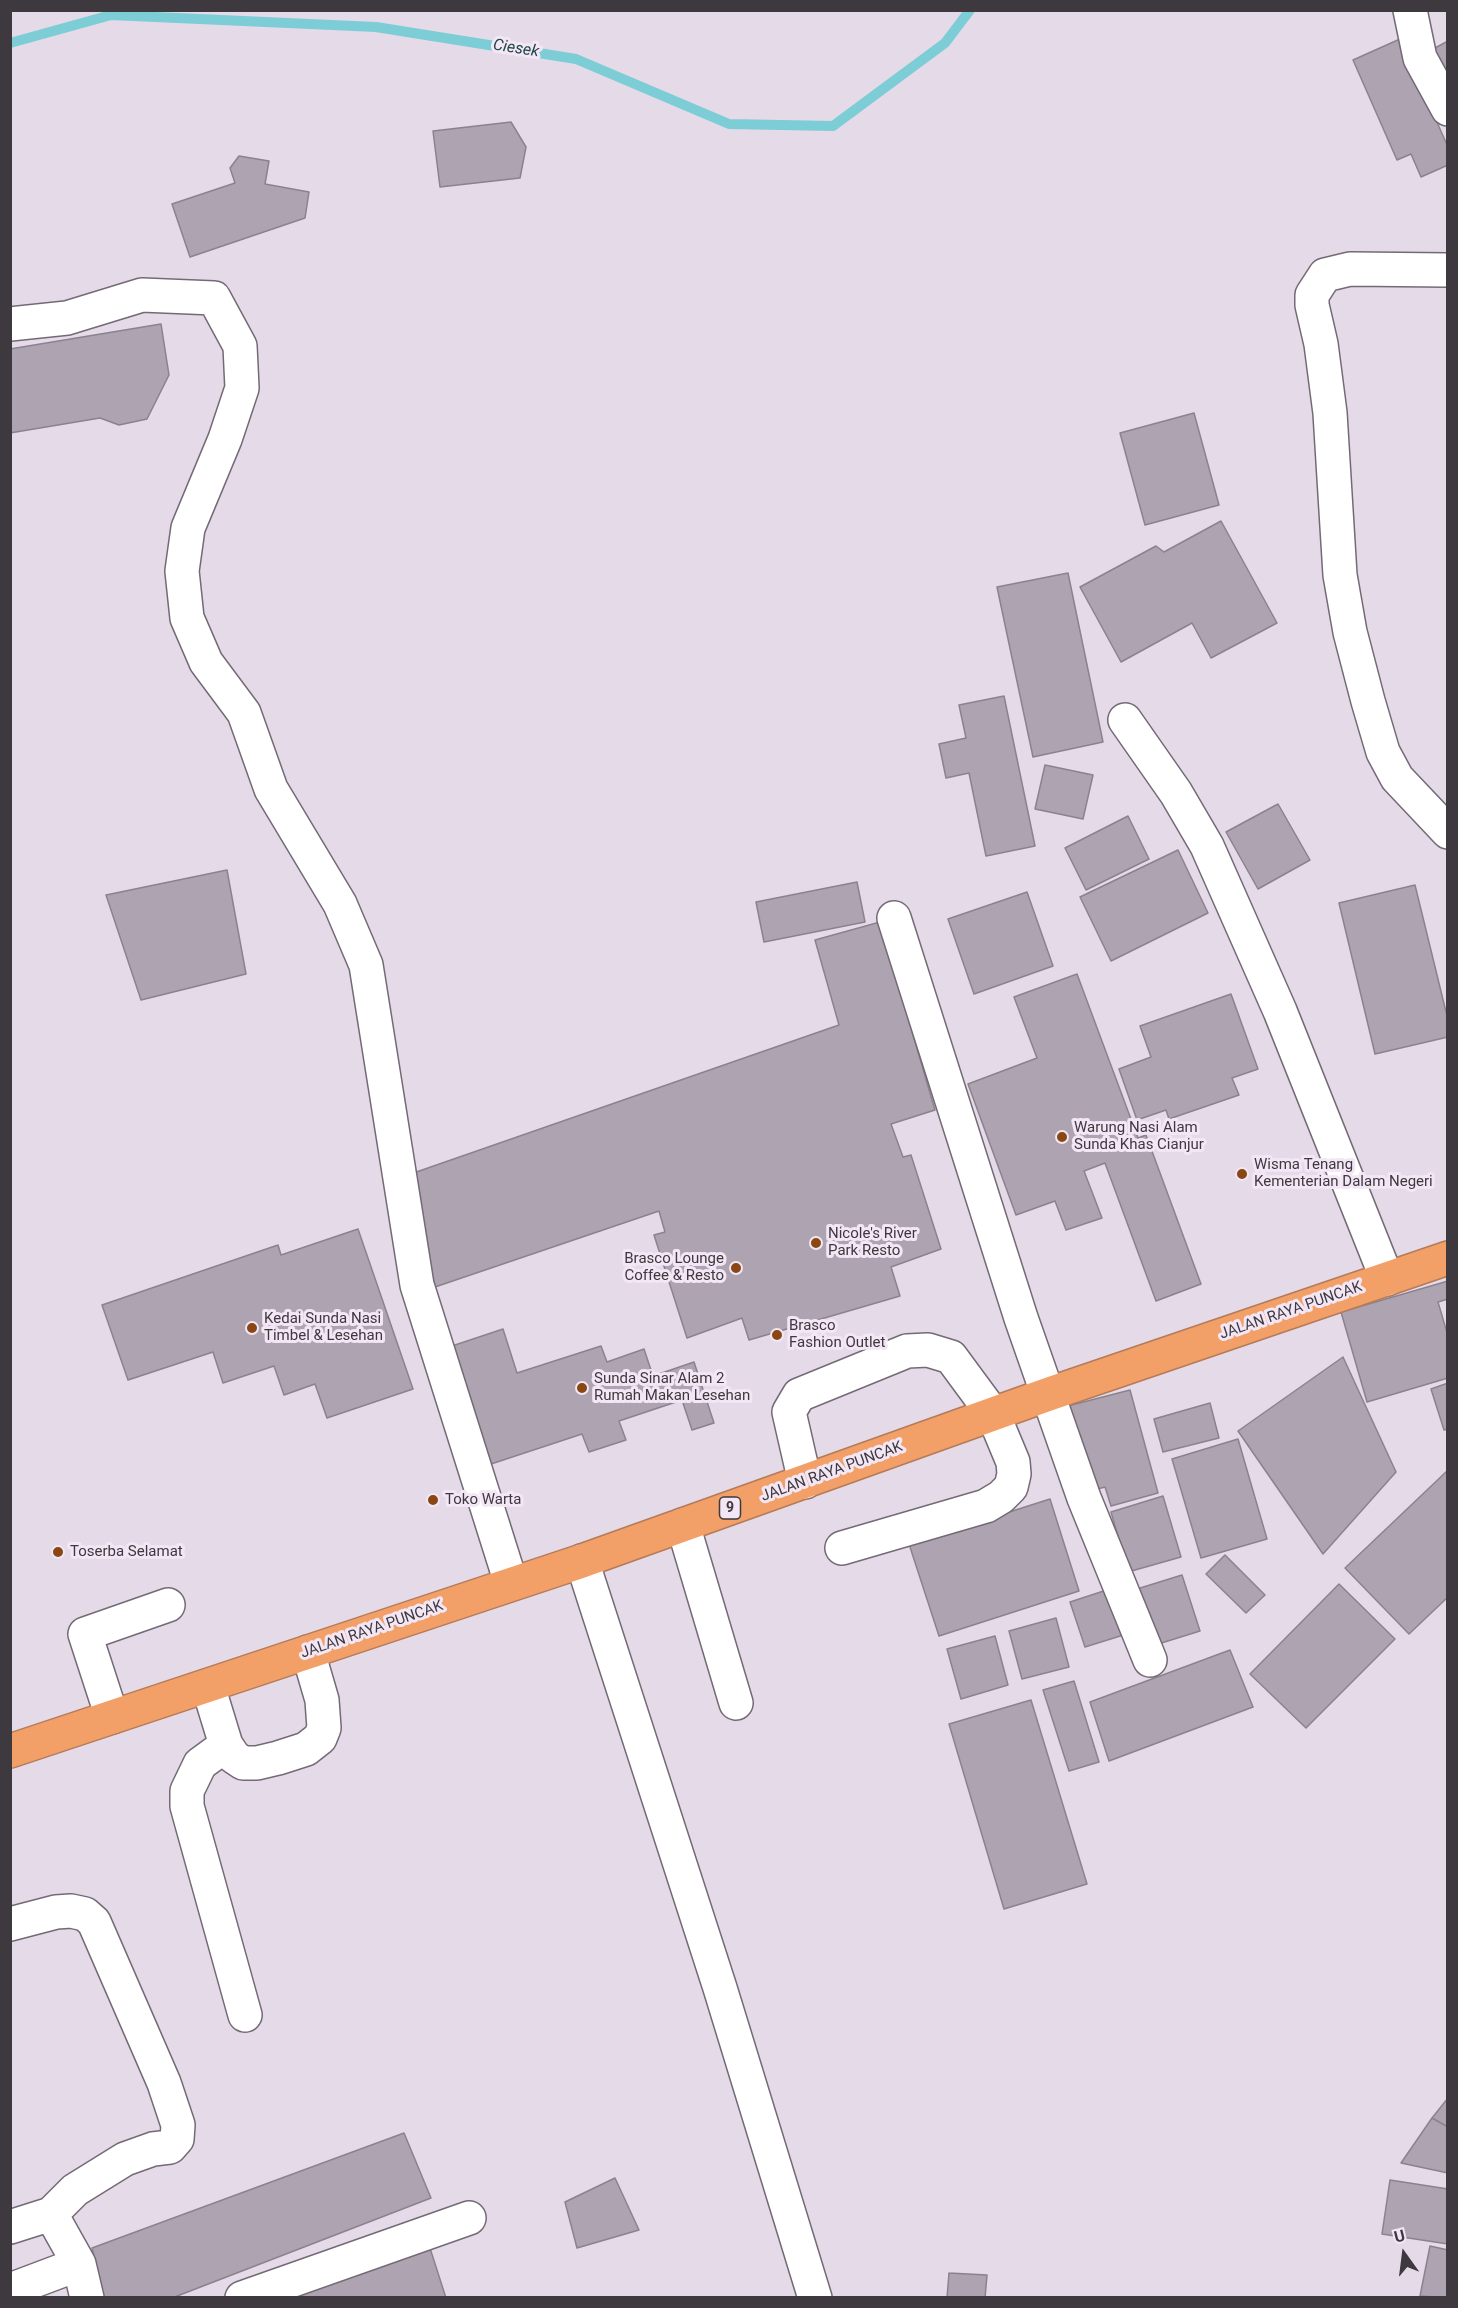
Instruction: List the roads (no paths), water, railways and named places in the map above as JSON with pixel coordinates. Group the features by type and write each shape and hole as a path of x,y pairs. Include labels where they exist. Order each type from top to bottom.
{"highway":[{"name":"JALAN RAYA PUNCAK","path":"10,1751 582,1561 1049,1394 1448,1258"}],"street":[{"path":"1410,10 1420,58 1448,109"},
{"path":"1448,270 1350,269 1325,275 1312,295 1330,413 1340,575 1350,632 1383,752 1397,778 1448,832"},
{"path":"10,324 67,318 142,295 214,298 240,346 242,388 225,438 188,528 182,571 187,618 206,663 244,713 271,789 340,904 366,965 417,1285 511,1583"},
{"path":"1125,720 1176,794 1207,846 1280,1011 1387,1279"},
{"path":"894,918 1021,1318 1084,1498 1150,1660"},
{"path":"805,1482 789,1412 799,1395 907,1351 928,1350 951,1357 993,1414 1013,1462 1014,1474 1011,1487 1001,1497 986,1506 842,1548"},
{"path":"683,1525 736,1703"},
{"path":"582,1561 720,1988 815,2298"},
{"path":"112,1717 85,1634 168,1605"},
{"path":"208,1686 226,1745 234,1757 243,1763 257,1763 306,1749 320,1738 324,1728 322,1700 308,1652"},
{"path":"226,1745 201,1764 192,1778 187,1791 187,1806 245,2015"},
{"path":"10,1924 56,1911 85,1914 94,1922 164,2082 178,2125 177,2139 170,2147 125,2159 75,2190 51,2214 10,2227"},
{"path":"51,2214 79,2264 87,2298"},
{"path":"242,2298 469,2218"},
{"path":"10,2290 79,2264"}],"waterway":[{"name":"Ciesek","path":"10,43 111,15 376,27 576,59 729,124 833,126 945,43 970,10"}],"place":[{"name":"Warung Nasi Alam Sunda Khas Cianjur","path":"1062,1137"},
{"name":"Wisma Tenang Kementerian Dalam Negeri","path":"1242,1174"},
{"name":"Nicole's River Park Resto","path":"816,1243"},
{"name":"Brasco Lounge Coffee & Resto","path":"736,1268"},
{"name":"Kedai Sunda Nasi Timbel & Lesehan","path":"252,1328"},
{"name":"Brasco Fashion Outlet","path":"777,1335"},
{"name":"Sunda Sinar Alam 2 Rumah Makan Lesehan","path":"582,1388"},
{"name":"Toko Warta","path":"433,1500"},
{"name":"Toserba Selamat","path":"58,1552"}]}
